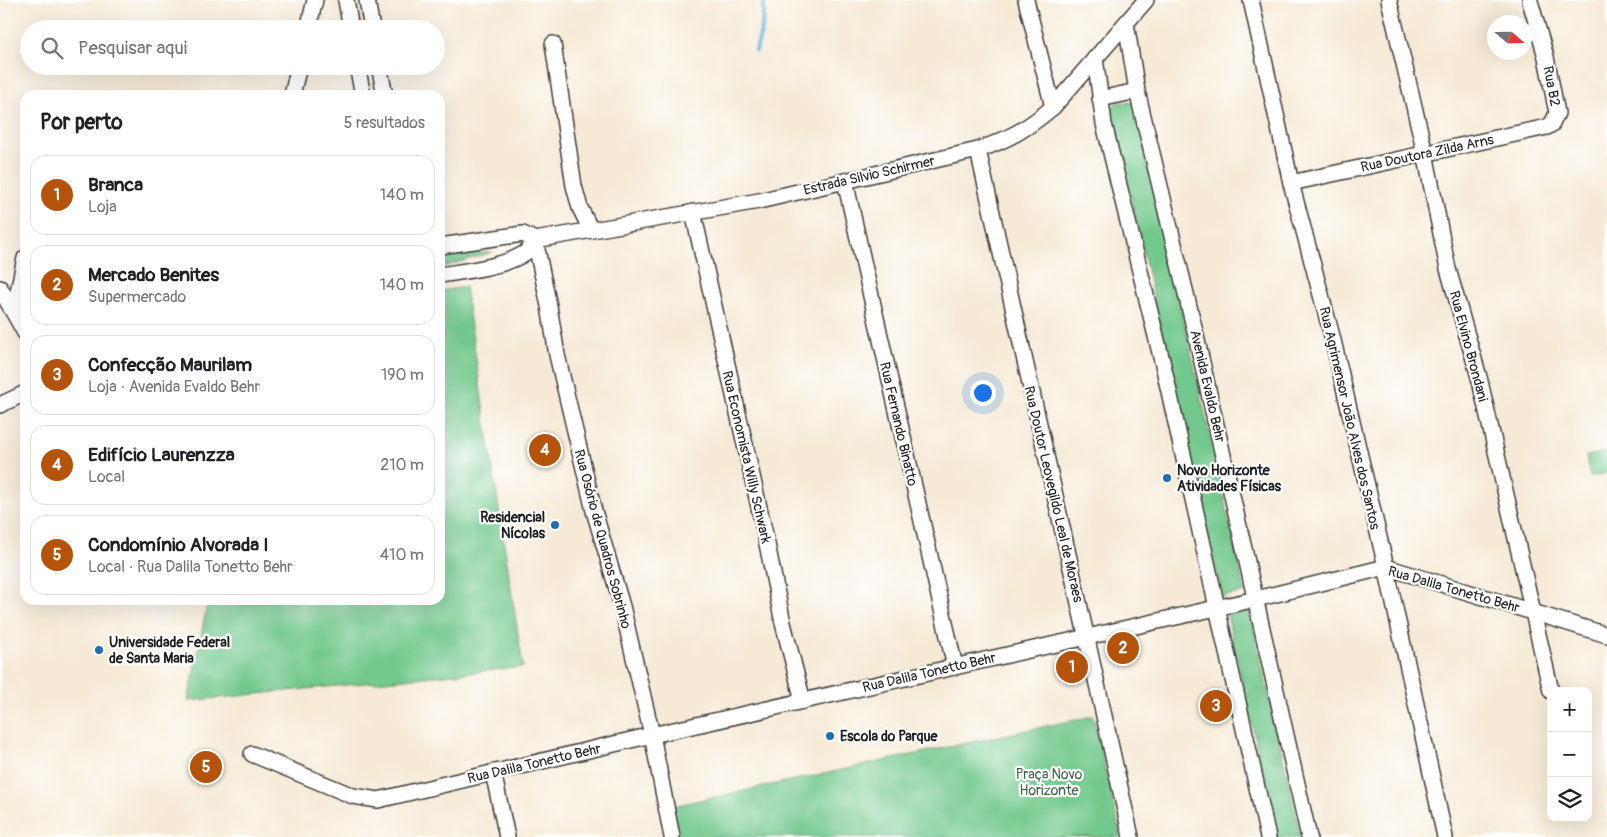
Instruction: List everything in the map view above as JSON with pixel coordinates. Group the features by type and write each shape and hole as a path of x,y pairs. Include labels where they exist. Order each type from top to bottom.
{"street":[{"path":"310,20 315,0"},
{"path":"346,0 349,20"},
{"path":"367,0 370,20"},
{"path":"1026,0 1053,107"},
{"name":"Estrada Silvio Schirmer","path":"445,245 523,234 534,240 759,201 978,150 1008,139 1036,122 1053,107 1146,0"},
{"name":"Rua Agrimensor João Alves dos Santos","path":"1251,0 1291,183 1332,336 1386,567 1445,837"},
{"name":"Rua Elvino Brondani","path":"1389,0 1425,153 1448,269 1479,377 1550,687"},
{"name":"Rua B2","path":"1530,1 1546,57 1557,113"},
{"name":"Avenida Evaldo Behr","path":"1126,23 1137,91 1194,327 1310,837"},
{"path":"553,44 574,186 580,208 592,230"},
{"path":"1095,58 1104,124 1164,369 1268,837"},
{"path":"293,90 297,75"},
{"path":"359,75 362,90"},
{"path":"381,75 385,90"},
{"path":"1100,99 1137,91"},
{"name":"Rua Doutora Zilda Arns","path":"1291,183 1547,127 1552,124 1557,113"},
{"name":"Rua Doutor Leovegildo Leal de Moraes","path":"978,150 1131,837"},
{"name":"Rua Fernando Binatto","path":"845,181 955,666"},
{"name":"Rua Economista Willy Schwark","path":"693,212 783,623 803,701"},
{"path":"445,274 490,266 510,259 526,252 534,240"},
{"name":"Rua Osório de Quadros Sobrinho","path":"534,240 549,306 557,355 594,511 622,606 652,735 672,837"},
{"path":"14,311 20,282"},
{"path":"0,288 20,322"},
{"path":"0,405 20,395"},
{"name":"Rua Dalila Tonetto Behr","path":"252,754 353,796 378,800 652,735 1256,599 1386,567 1607,635"},
{"path":"493,772 507,837"}],"green space":[{"path":"1118,102 1135,103 1245,592 1222,597 1111,111 1112,107"},
{"path":"493,252 445,266 445,255"},
{"path":"465,287 523,667 188,701 207,605 445,605 445,290"},
{"path":"1607,452 1607,473 1590,477 1586,456"},
{"path":"1249,609 1301,837 1277,837 1227,614"},
{"name":"Praça Novo Horizonte","path":"1093,716 1121,837 679,837 673,806"}],"waterway":[{"path":"756,51 763,22 764,0"}],"place":[{"name":"Edifício Laurenzza","path":"545,450"},
{"name":"Novo Horizonte Atividades Físicas","path":"1167,478"},
{"name":"Residencial Nícolas","path":"555,525"},
{"name":"Mercado Benites","path":"1123,648"},
{"name":"Universidade Federal de Santa Maria","path":"99,650"},
{"name":"Branca","path":"1072,667"},
{"name":"Confecção Maurilam","path":"1216,706"},
{"name":"Escola do Parque","path":"830,736"},
{"name":"Condomínio Alvorada I","path":"206,767"}]}
